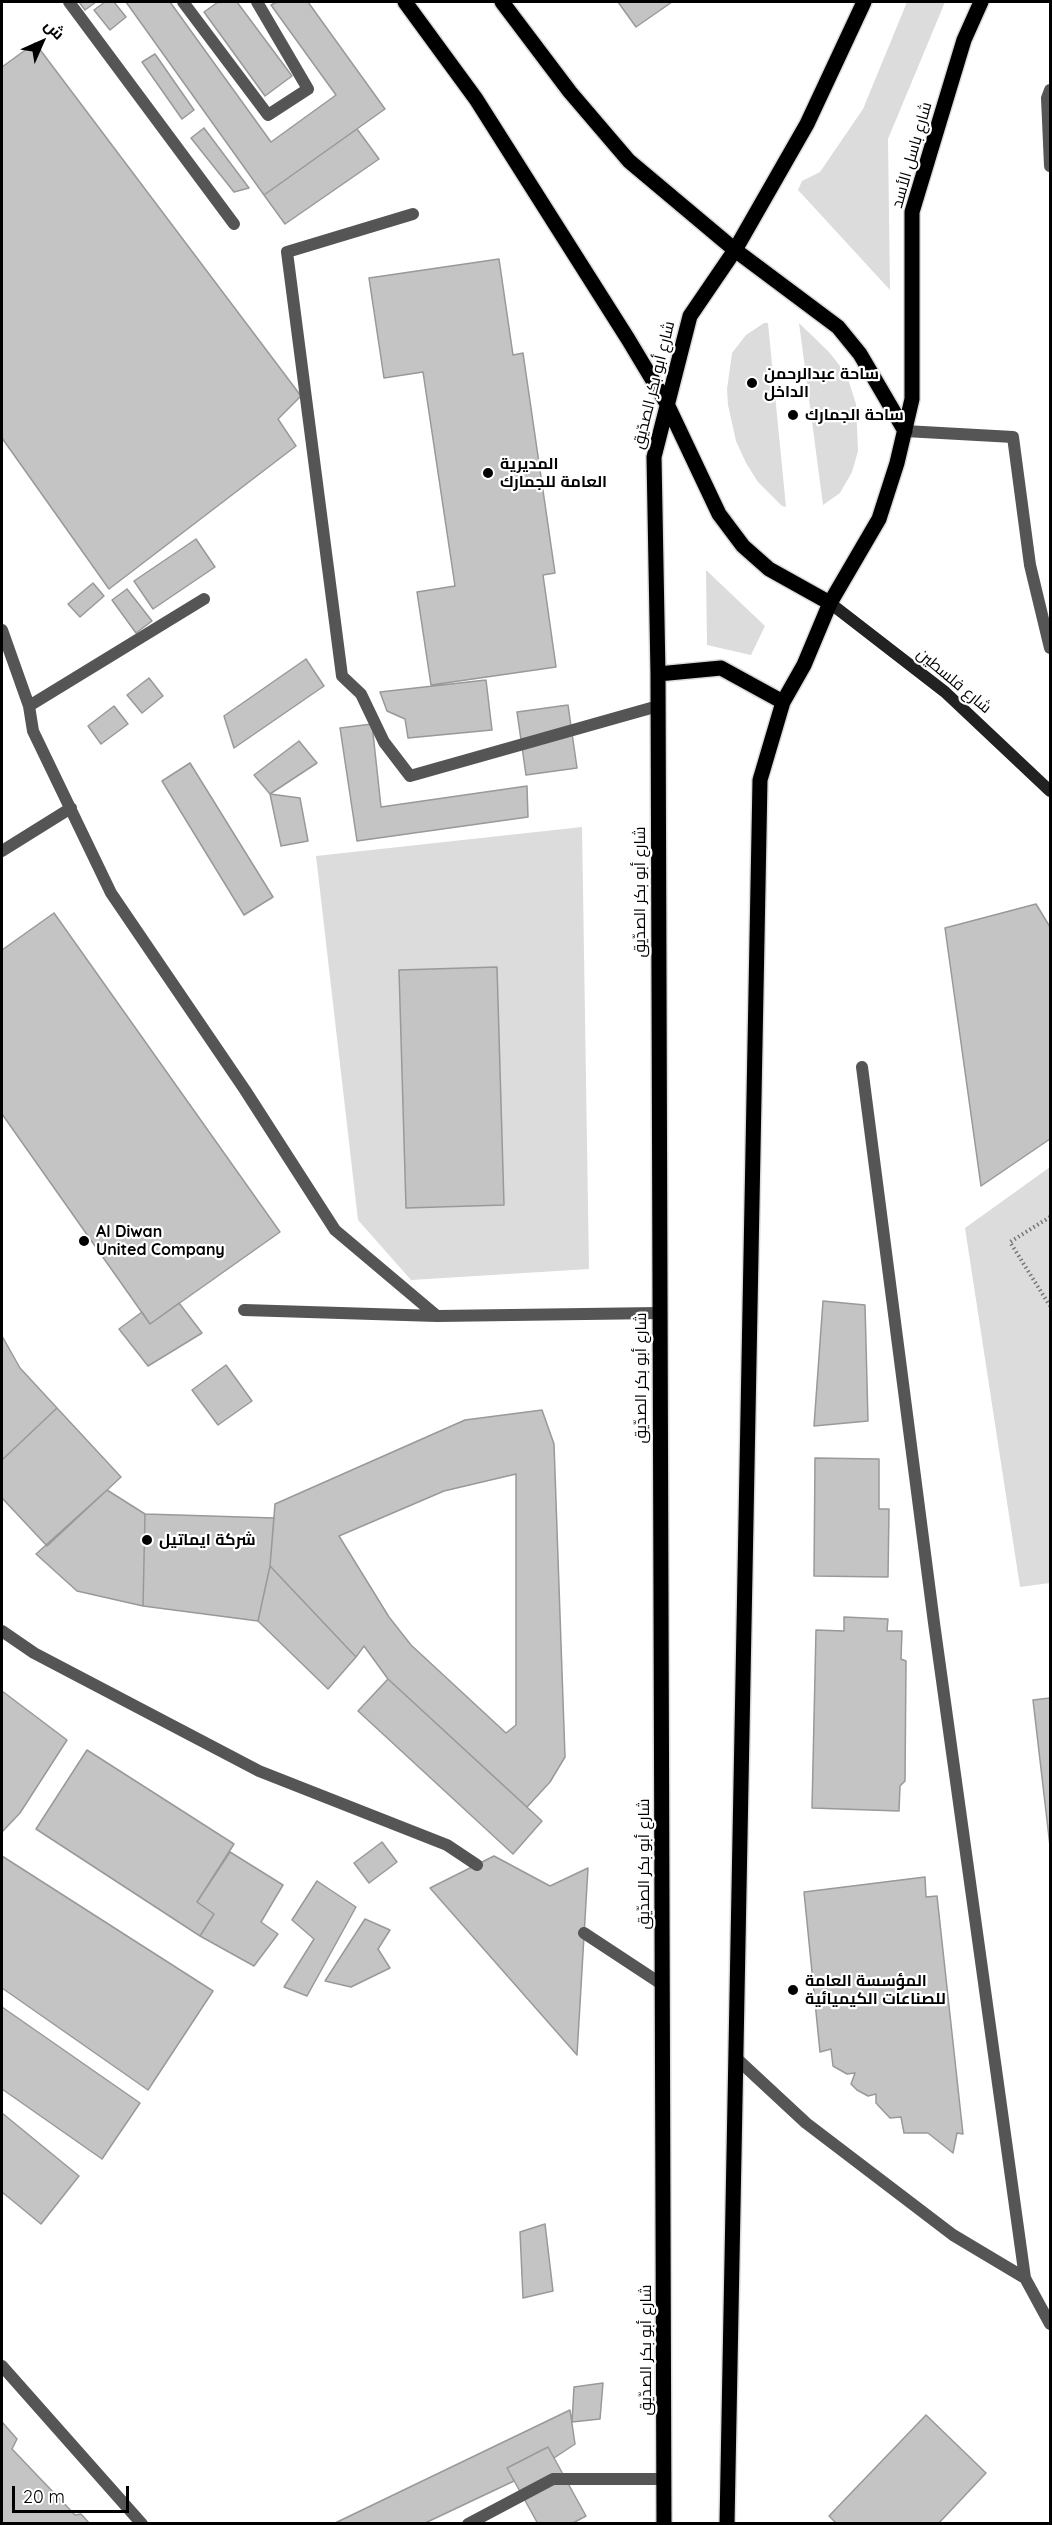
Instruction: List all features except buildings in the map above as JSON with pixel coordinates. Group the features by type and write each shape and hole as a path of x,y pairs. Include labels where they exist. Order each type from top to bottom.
{"main road":[{"path":"405,2 476,99 667,404 718,514 743,546 770,569 830,603 804,665 783,702 760,780 728,2523"},
{"path":"502,2 570,92 629,161 735,250 838,327 860,354 905,431"},
{"path":"735,250 807,123 864,2"},
{"name":"شارع باسل الأسد","path":"830,603 879,519 897,463 912,399 912,212 964,40 981,2"},
{"name":"شارع أبو بكر الصدّيق","path":"664,2523 658,674 654,457 690,316 735,250"},
{"path":"658,674 721,668 783,702"}],"street":[{"path":"69,2 234,224"},
{"path":"183,2 268,115 308,89 257,2"},
{"path":"1050,90 1047,98 1050,166"},
{"path":"413,214 287,252 342,676 361,694 384,742 410,776 658,706"},
{"path":"905,431 1013,437 1030,565 1050,648"},
{"path":"29,706 204,599"},
{"name":"شارع فلسطين","path":"830,603 945,693 1050,791"},
{"path":"2,630 29,706 33,731 111,893 245,1090 335,1230 437,1316"},
{"path":"2,851 71,808"},
{"path":"862,1067 935,1635 1025,2278 1050,2324"},
{"path":"244,1310 437,1316 659,1313"},
{"path":"2,1631 34,1653 259,1771 447,1845 477,1864"},
{"path":"584,1933 663,1985"},
{"path":"736,2058 806,2123 953,2235 1025,2278"},
{"path":"2,2366 142,2523"},
{"path":"468,2523 552,2480 664,2479"}],"path":[{"path":"1050,1217 1010,1242 1050,1306"}],"shaded area":[{"path":"907,2 945,2 888,139 890,290 798,190 802,181 820,172 863,109"},
{"path":"764,323 768,323 786,507 782,506 758,482 746,463 736,441 728,405 727,389 732,353 746,335"},
{"path":"799,323 840,366 849,382 856,404 858,451 852,472 840,493 823,505"},
{"path":"706,570 765,626 751,655 707,645"},
{"path":"582,827 589,1269 411,1280 358,1220 316,856"},
{"path":"1050,1167 1050,1583 1020,1587 965,1228"}],"place":[{"name":"ساحة عبدالرحمن الداخل","path":"752,383"},
{"name":"ساحة الجمارك","path":"793,415"},
{"name":"المديرية العامة للجمارك","path":"488,473"},
{"name":"Al Diwan United Company","path":"84,1241"},
{"name":"شركة ايماتيل","path":"147,1540"},
{"name":"المؤسسة العامة للصناعات الكيميائية","path":"793,1990"}]}
